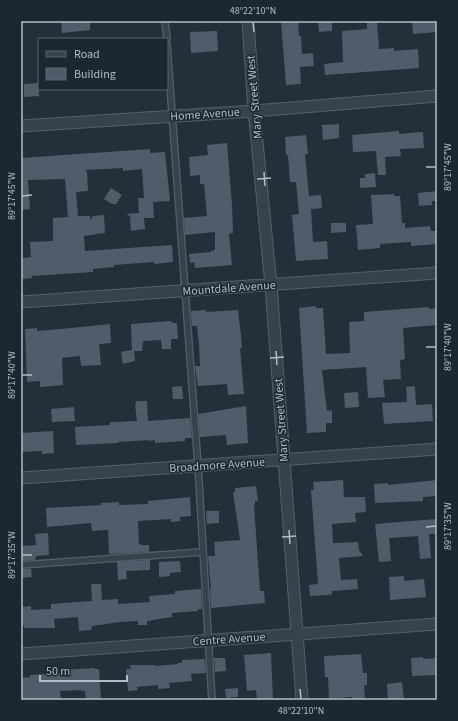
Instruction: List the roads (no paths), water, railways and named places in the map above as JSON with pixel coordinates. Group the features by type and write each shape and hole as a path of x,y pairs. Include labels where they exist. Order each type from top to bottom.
{"street":[{"name":"Mary Street West","path":"248,21 254,111 271,285 302,700"},
{"name":"Home Avenue","path":"21,126 254,111 437,96"},
{"name":"Mountdale Avenue","path":"21,302 437,273"},
{"name":"Broadmore Avenue","path":"21,478 437,449"},
{"name":"Centre Avenue","path":"21,654 437,624"}],"lane":[{"path":"165,21 167,38"},
{"path":"168,59 198,466 212,700"},
{"path":"21,565 202,552"}]}
